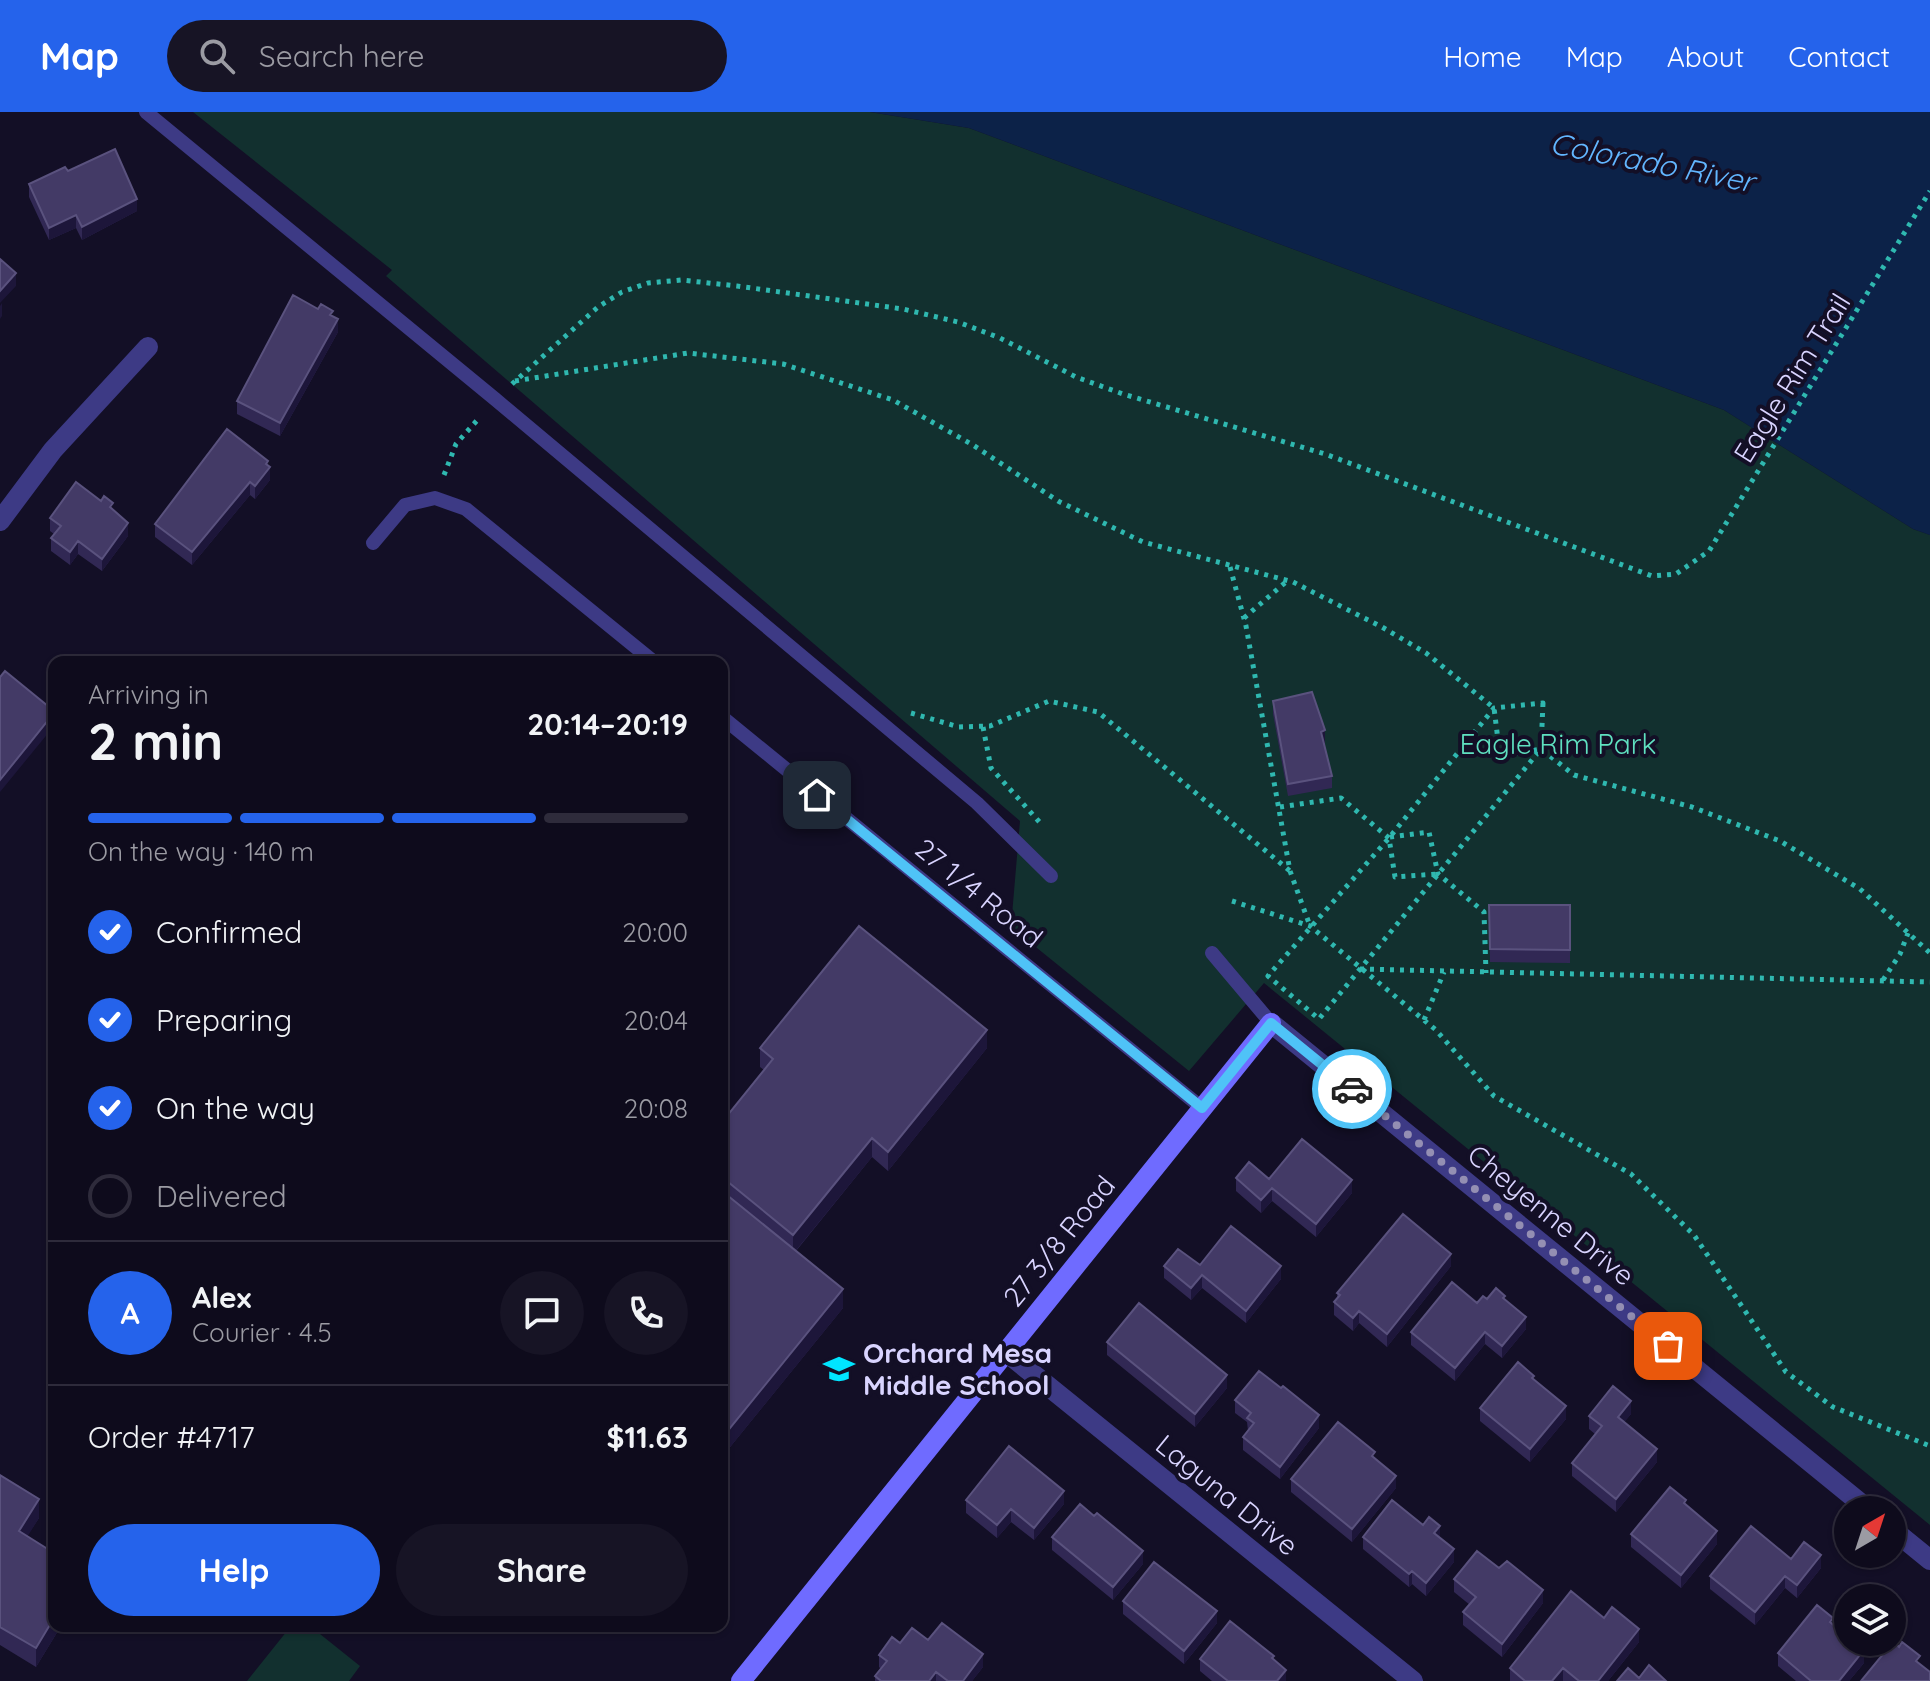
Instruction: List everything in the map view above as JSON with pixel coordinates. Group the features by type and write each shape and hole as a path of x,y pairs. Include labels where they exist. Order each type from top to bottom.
{"street":[{"path":"0,521 53,450 148,347"},
{"name":"27 3/8 Road","path":"741,1681 1271,1023"},
{"name":"Cheyenne Drive","path":"1271,1023 1852,1496"},
{"name":"Laguna Drive","path":"1006,1352 1413,1681"},
{"path":"1906,1540 1930,1560"}],"lane":[{"path":"146,112 483,389 965,793 1051,876"},
{"path":"373,543 405,505 435,498 466,509 647,656"},
{"name":"27 1/4 Road","path":"728,722 1202,1108"},
{"path":"1212,953 1271,1023"}],"path":[{"name":"Eagle Rim Trail","path":"514,382 598,307 622,292 648,283 681,280 903,309 958,322 1000,338 1076,377 1111,390 1325,454 1652,576 1676,574 1709,551 1930,191"},
{"path":"514,382 688,353 783,364 893,400 973,445 1058,501 1143,542 1288,581 1382,627 1426,653 1494,708 1500,756 1541,749 1574,775 1692,807 1780,841 1860,889 1930,953"},
{"path":"514,382 526,392"},
{"path":"435,498 456,444 481,415"},
{"path":"1230,567 1244,618 1290,871 1310,926"},
{"path":"1244,618 1288,581"},
{"path":"899,703 911,713 959,727 990,726 1049,701 1098,712 1290,871"},
{"path":"1543,703 1541,749 1319,1019 1268,976 1389,838 1494,708 1543,703"},
{"path":"983,727 991,768 1043,826"},
{"path":"1280,807 1341,798 1389,838 1395,877 1438,874"},
{"path":"1389,838 1429,832 1438,874 1484,912 1486,973"},
{"path":"1232,901 1310,926 1436,1030 1494,1096 1631,1174 1694,1235 1786,1372 1833,1407 1930,1446"},
{"path":"1883,981 1900,954 1908,932"},
{"path":"1359,969 1930,982"},
{"path":"1424,1020 1444,972"}],"green space":[{"name":"Eagle Rim Park","path":"193,112 870,112 969,128 1724,410 1913,529 1930,535 1930,1525 1906,1505 1906,1496 1894,1496 1264,983 1189,1071 1011,927 1020,821 386,276 392,270"},
{"path":"286,1632 318,1632 360,1666 349,1681 247,1681"}],"water":[{"name":"Colorado River","path":"870,112 1930,112 1930,535 1913,529 1724,410 969,128"}],"building":[{"path":"115,149 137,199 82,227 76,215 49,228 29,184 65,167 68,171"},
{"path":"0,259 16,273 0,291"},
{"path":"293,295 318,309 321,304 333,311 330,315 338,319 280,423 237,401"},
{"path":"227,429 268,461 266,464 270,467 255,486 250,482 192,552 155,524"},
{"path":"76,482 101,501 104,496 113,503 110,507 128,523 102,559 78,541 70,552 51,538 61,526 50,518"},
{"path":"5,671 48,706 48,720 0,780 0,677"},
{"path":"1312,692 1325,730 1321,732 1332,776 1288,784 1273,701"},
{"path":"1489,905 1570,905 1570,950 1490,949"},
{"path":"859,926 987,1030 888,1152 872,1138 793,1235 728,1182 728,1115 773,1059 760,1048"},
{"path":"1302,1139 1352,1180 1316,1224 1272,1188 1261,1200 1236,1178 1249,1162 1269,1179"},
{"path":"728,1196 843,1289 728,1431"},
{"path":"1403,1214 1451,1254 1387,1334 1359,1311 1353,1318 1334,1302 1340,1295 1337,1293"},
{"path":"1231,1226 1281,1266 1246,1311 1202,1275 1191,1288 1164,1266 1178,1249 1200,1265"},
{"path":"1452,1282 1477,1303 1483,1296 1487,1299 1496,1288 1526,1317 1502,1346 1485,1332 1455,1368 1411,1332"},
{"path":"1139,1303 1227,1375 1195,1414 1107,1342"},
{"path":"1518,1362 1566,1406 1530,1449 1480,1408"},
{"path":"1259,1371 1319,1415 1280,1467 1243,1437 1254,1423 1247,1418 1251,1413 1235,1400"},
{"path":"1613,1386 1631,1401 1618,1417 1657,1449 1616,1499 1572,1463 1602,1426 1589,1416"},
{"path":"1338,1422 1375,1452 1372,1456 1396,1476 1352,1529 1291,1479"},
{"path":"1009,1446 1064,1491 1034,1528 1011,1509 997,1525 966,1500"},
{"path":"0,1475 39,1499 19,1531 48,1549 48,1628 36,1648 0,1627"},
{"path":"1670,1487 1717,1531 1681,1575 1631,1534"},
{"path":"1392,1500 1423,1525 1429,1517 1440,1526 1434,1533 1454,1549 1426,1583 1412,1571 1409,1574 1363,1537"},
{"path":"1080,1504 1094,1516 1097,1513 1143,1551 1113,1587 1052,1537"},
{"path":"1751,1526 1791,1559 1804,1542 1821,1555 1797,1585 1785,1576 1755,1612 1710,1576"},
{"path":"1477,1551 1499,1568 1507,1561 1543,1590 1502,1644 1463,1612 1476,1597 1454,1579"},
{"path":"1154,1562 1217,1611 1184,1651 1123,1601"},
{"path":"1571,1591 1604,1618 1612,1607 1639,1629 1598,1681 1579,1681 1563,1668 1552,1681 1525,1681 1510,1668"},
{"path":"1817,1605 1833,1618 1830,1622 1834,1625 1834,1656 1859,1656 1839,1681 1811,1681 1778,1653"},
{"path":"1230,1621 1274,1656 1272,1658 1286,1670 1277,1681 1228,1681 1200,1659"},
{"path":"942,1623 983,1654 963,1681 948,1681 936,1672 929,1681 881,1681 875,1676 887,1661 879,1655 892,1637 900,1643 912,1628 928,1640"},
{"path":"1906,1645 1920,1656 1916,1661 1930,1672 1930,1681 1861,1681 1882,1656 1906,1656"},
{"path":"1649,1665 1666,1681 1617,1681 1628,1668 1639,1678"}],"way so far":[{"path":"1352,1089 1668,1346"}],"place":[{"name":"Orchard Mesa Middle School","path":"839,1369"}],"route":[{"path":"817,795 1202,1108 1271,1023 1352,1089"}]}
